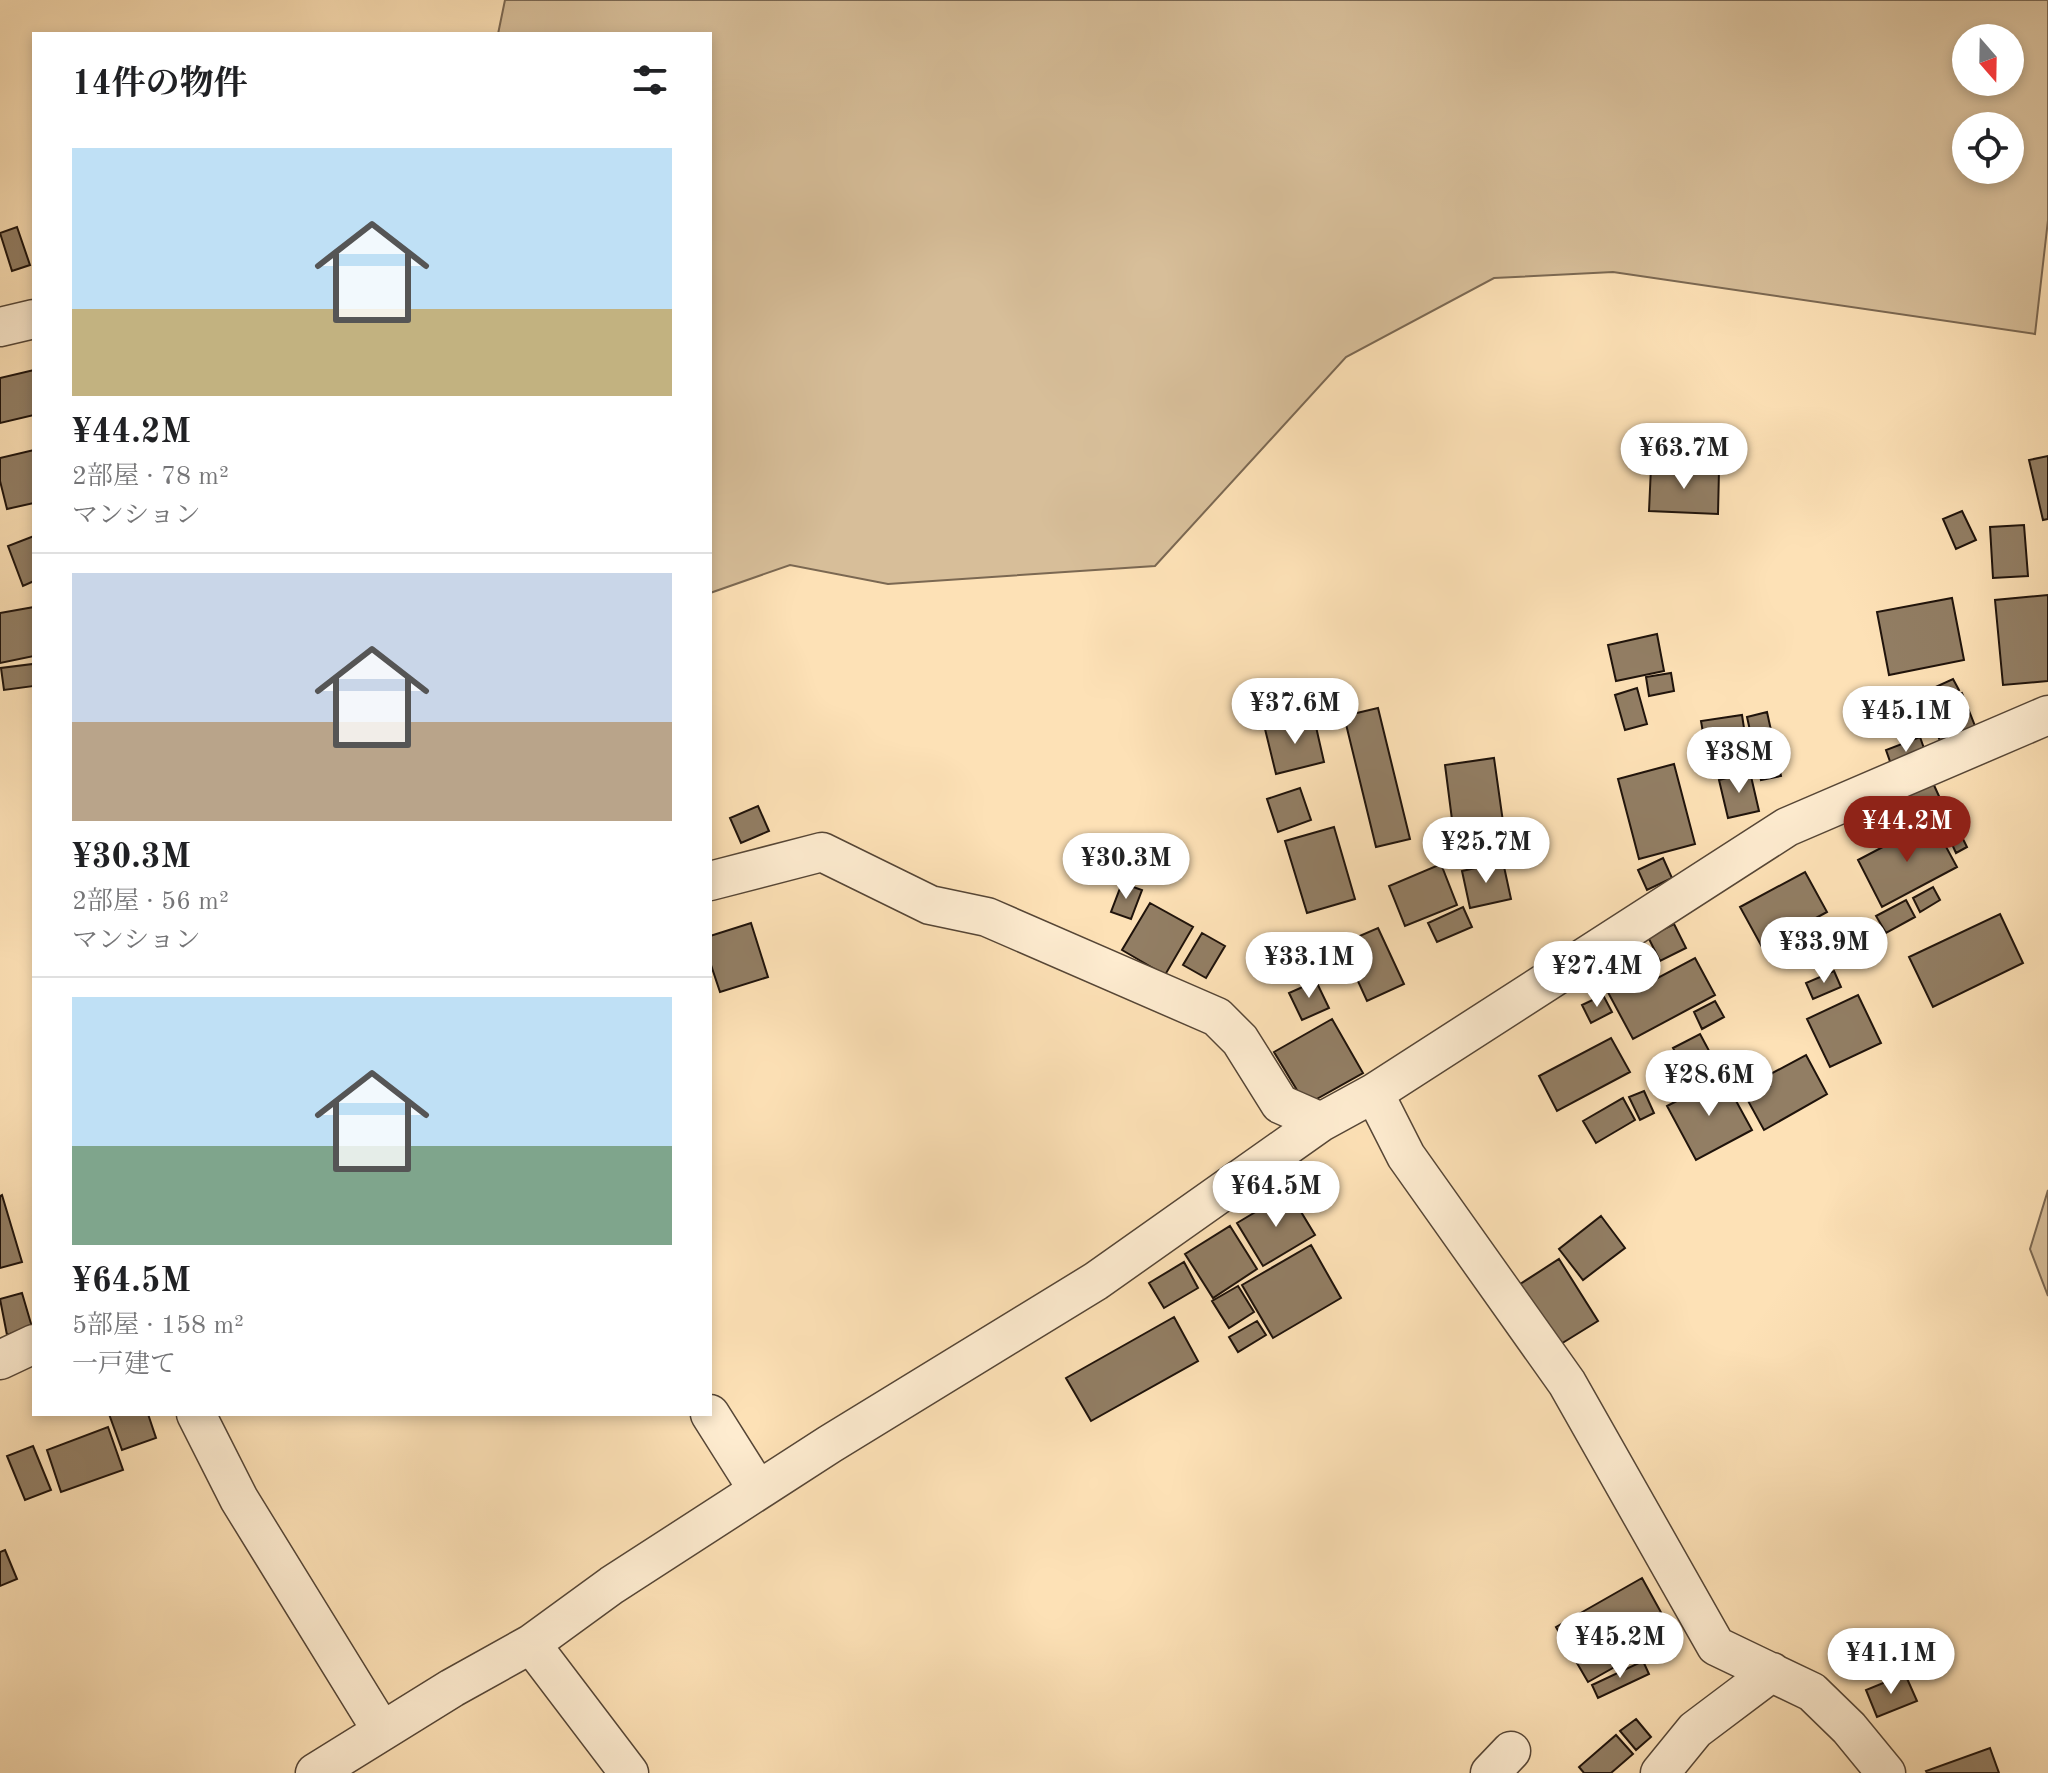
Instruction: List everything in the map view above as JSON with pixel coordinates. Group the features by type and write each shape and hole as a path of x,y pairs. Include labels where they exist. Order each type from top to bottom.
{"street":[{"path":"0,327 32,319"},
{"path":"315,1773 531,1644 612,1585 758,1490 1096,1281 1321,1122 1374,1093 1787,827 2048,715"},
{"path":"712,880 822,852 930,905 987,917 1217,1017 1240,1040 1280,1104 1321,1122"},
{"path":"1374,1093 1406,1156 1567,1383 1716,1646 1812,1692 1849,1728 1886,1773"},
{"path":"0,1360 32,1345"},
{"path":"197,1416 239,1499 382,1731"},
{"path":"711,1416 758,1490"},
{"path":"531,1644 629,1773"},
{"path":"1660,1773 1695,1730 1772,1672"}],"shaded area":[{"path":"505,0 2048,0 2048,220 2035,334 1613,272 1494,278 1346,357 1155,566 888,584 790,565 712,592 712,32 498,32"},
{"path":"2048,1190 2048,1296 2030,1249"}],"building":[{"path":"17,227 30,265 12,271 0,233"},
{"path":"32,370 32,415 0,423 0,378"},
{"path":"32,450 32,503 7,509 0,481 0,458"},
{"path":"2048,456 2048,519 2043,520 2029,460"},
{"path":"1651,467 1719,470 1718,514 1649,511"},
{"path":"1962,511 1976,540 1956,549 1943,519"},
{"path":"2024,525 2028,576 1993,578 1990,527"},
{"path":"32,537 32,582 23,586 8,546"},
{"path":"2048,595 2048,681 2003,685 1995,600"},
{"path":"1952,598 1964,660 1889,675 1877,612"},
{"path":"32,607 32,656 0,663 0,613"},
{"path":"1657,634 1664,671 1616,681 1608,645"},
{"path":"32,664 32,686 4,690 1,668"},
{"path":"1671,673 1674,691 1649,696 1646,677"},
{"path":"1953,679 1959,690 1935,702 1929,690"},
{"path":"1637,688 1647,724 1625,730 1615,695"},
{"path":"1962,693 1975,726 1940,741 1927,708"},
{"path":"1378,708 1410,839 1376,847 1344,716"},
{"path":"1767,712 1781,776 1761,780 1747,717"},
{"path":"1742,715 1750,767 1710,774 1701,721"},
{"path":"1314,718 1324,762 1276,774 1265,729"},
{"path":"1920,737 1927,757 1893,770 1886,750"},
{"path":"1494,758 1505,836 1455,843 1445,765"},
{"path":"1674,764 1695,844 1639,859 1618,779"},
{"path":"1750,772 1759,811 1728,818 1719,780"},
{"path":"1933,783 1943,805 1916,817 1907,795"},
{"path":"1300,788 1311,820 1278,832 1267,799"},
{"path":"758,806 769,831 741,843 730,818"},
{"path":"1946,810 1954,824 1943,829 1937,815"},
{"path":"1932,821 1957,867 1882,907 1858,860"},
{"path":"1956,825 1967,847 1956,853 1946,831"},
{"path":"1334,827 1355,899 1307,913 1285,841"},
{"path":"1663,858 1672,878 1647,890 1638,870"},
{"path":"1503,862 1511,899 1470,908 1462,871"},
{"path":"1441,864 1457,905 1405,926 1389,886"},
{"path":"1805,872 1827,912 1762,947 1740,907"},
{"path":"1122,883 1142,890 1131,919 1111,912"},
{"path":"1933,887 1940,900 1920,912 1913,898"},
{"path":"1906,900 1915,917 1886,933 1876,916"},
{"path":"1150,903 1193,927 1165,975 1122,950"},
{"path":"1463,907 1472,927 1437,942 1428,923"},
{"path":"2000,914 2023,963 1933,1007 1909,957"},
{"path":"751,923 768,977 720,992 712,968 712,935"},
{"path":"1674,924 1686,948 1660,961 1648,937"},
{"path":"1378,928 1404,984 1367,1001 1341,944"},
{"path":"1202,933 1225,946 1206,978 1183,965"},
{"path":"1695,958 1715,995 1633,1039 1603,983 1631,968 1641,987"},
{"path":"1834,971 1841,987 1813,999 1806,983"},
{"path":"1316,981 1329,1008 1302,1020 1289,993"},
{"path":"1603,995 1612,1012 1591,1023 1582,1005"},
{"path":"1858,995 1881,1043 1830,1067 1807,1019"},
{"path":"1715,1001 1724,1017 1702,1029 1694,1012"},
{"path":"1332,1019 1363,1073 1306,1105 1274,1052"},
{"path":"1700,1034 1714,1060 1687,1074 1673,1048"},
{"path":"1611,1038 1630,1072 1557,1111 1539,1076"},
{"path":"1806,1055 1827,1094 1764,1130 1747,1099 1770,1086 1765,1077"},
{"path":"1723,1077 1752,1130 1696,1160 1667,1106"},
{"path":"1644,1091 1654,1113 1640,1120 1629,1097"},
{"path":"1623,1098 1635,1120 1596,1143 1583,1121"},
{"path":"1289,1192 1315,1235 1263,1266 1237,1223"},
{"path":"0,1196 22,1262 0,1268"},
{"path":"1601,1216 1625,1248 1583,1280 1559,1249"},
{"path":"1230,1226 1257,1269 1213,1298 1185,1254"},
{"path":"1311,1245 1341,1298 1273,1338 1242,1285"},
{"path":"1559,1259 1598,1321 1556,1347 1517,1286"},
{"path":"1184,1262 1198,1288 1164,1308 1149,1283"},
{"path":"1238,1286 1254,1312 1229,1328 1212,1301"},
{"path":"22,1293 32,1327 7,1335 0,1299"},
{"path":"1174,1317 1198,1361 1091,1421 1066,1378"},
{"path":"1257,1321 1266,1335 1238,1352 1229,1337"},
{"path":"110,1416 149,1416 156,1438 122,1450"},
{"path":"108,1427 123,1470 61,1492 47,1450"},
{"path":"33,1446 51,1490 25,1500 7,1456"},
{"path":"5,1550 17,1579 0,1586 0,1552"},
{"path":"1642,1578 1673,1634 1588,1682 1556,1627"},
{"path":"1643,1661 1649,1674 1598,1698 1592,1685"},
{"path":"1905,1674 1917,1701 1877,1717 1866,1690"},
{"path":"1636,1719 1651,1737 1636,1750 1620,1731"},
{"path":"1616,1735 1633,1754 1611,1773 1584,1773 1579,1767"},
{"path":"1990,1748 1999,1773 1926,1771"}]}
